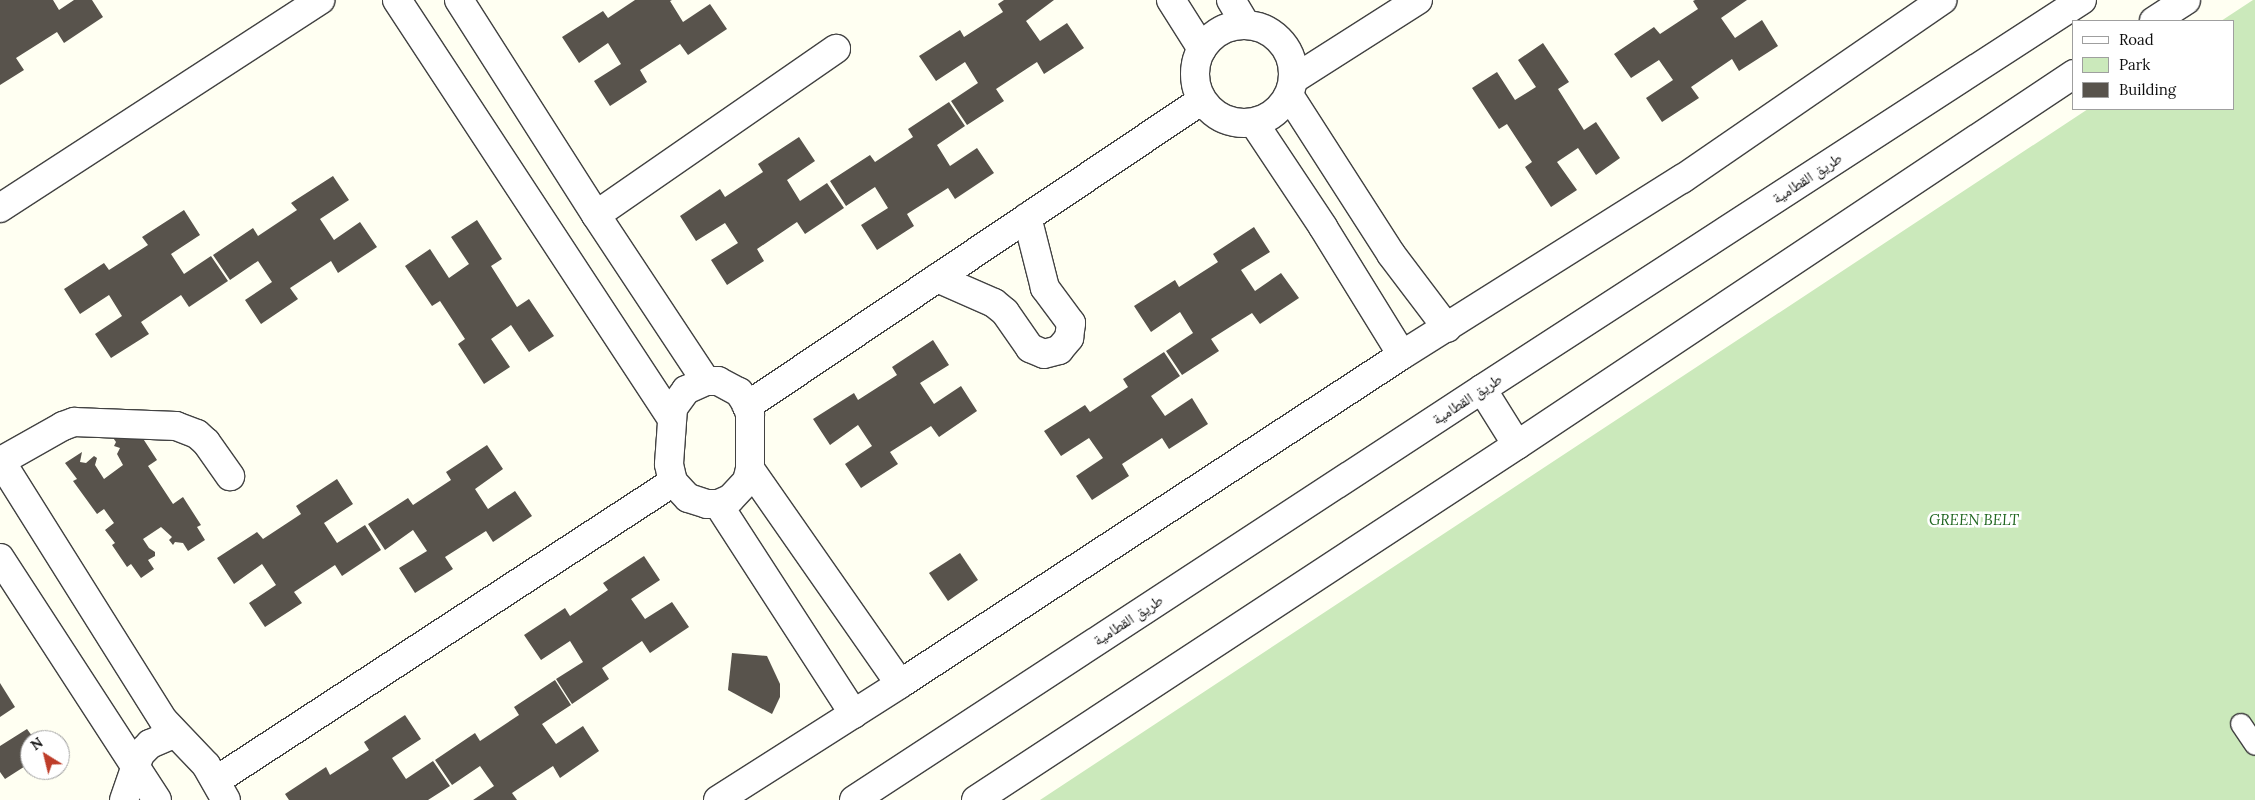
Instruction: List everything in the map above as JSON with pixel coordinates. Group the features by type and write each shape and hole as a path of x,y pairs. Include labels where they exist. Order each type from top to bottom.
{"street":[{"path":"0,208 320,0"},
{"path":"397,0 672,419"},
{"path":"459,0 596,215 706,381"},
{"path":"1171,0 1202,49"},
{"path":"1231,0 1246,24"},
{"path":"1418,0 1292,87 1275,113 1254,123 1242,124 1219,117 1202,100 1197,90 1195,69 1202,49 1210,38 1221,30 1246,24 1272,32 1282,42 1289,52 1294,66 1292,87 1386,246 1447,328"},
{"path":"718,800 854,714 1402,355 1682,179 1942,0"},
{"name":"طريق القطامية","path":"854,800 1482,389 2082,0"},
{"path":"2156,20 2186,0"},
{"path":"596,215 836,48"},
{"path":"976,800 1517,445 2072,75"},
{"path":"747,406 1202,100"},
{"path":"1254,123 1323,226 1402,355"},
{"path":"937,278 994,302 1005,312 1030,348 1044,354 1059,350 1069,338 1071,323 1045,288 1026,218"},
{"path":"706,381 718,381 729,385 739,392 750,414 750,469 747,481 730,499 718,504 708,504 688,498 673,482 669,464 673,408 686,390 706,381"},
{"path":"1482,389 1517,445"},
{"path":"230,476 198,434 187,428 176,426 74,422 0,460 174,734 200,759 221,790 673,482"},
{"path":"750,469 900,684"},
{"path":"718,504 854,714"},
{"path":"0,558 157,800"},
{"path":"124,800 140,754 150,744 174,734"}],"lane":[{"path":"2241,724 2255,745"}],"green space":[{"name":"GREEN BELT","path":"2255,0 2255,800 1040,800 2086,110 2235,110 2235,20 2223,20"}],"building":[{"path":"0,0 53,0 59,10 74,0 92,0 103,17 64,43 57,32 16,58 24,70 0,85"},
{"path":"635,0 672,0 670,1 683,22 710,4 727,29 688,55 680,44 640,70 647,82 610,106 594,81 621,64 608,43 579,63 562,37 603,11 608,18"},
{"path":"1004,0 1054,0 1026,21 1040,41 1067,23 1084,48 1044,74 1037,62 996,89 1004,101 967,125 951,101 978,83 965,62 936,81 919,56 960,30 964,37 1003,12 998,4"},
{"path":"1747,0 1721,18 1735,38 1762,20 1778,46 1739,71 1732,59 1691,87 1699,98 1662,122 1646,98 1673,80 1659,60 1631,78 1614,54 1654,27 1660,34 1698,9 1693,1"},
{"path":"1543,43 1569,82 1558,89 1584,130 1596,122 1620,158 1596,175 1578,148 1557,162 1577,190 1551,207 1525,167 1532,162 1507,124 1499,129 1472,88 1497,72 1515,100 1536,87 1518,60"},
{"path":"949,102 965,126 937,145 950,166 977,148 994,173 955,199 948,188 907,214 914,226 877,250 861,225 888,208 875,187 846,206 830,181 870,155 875,162 913,137 908,129"},
{"path":"799,137 815,161 787,180 800,201 827,183 844,208 805,234 797,222 757,249 764,261 727,285 711,260 738,243 725,223 696,241 680,216 720,189 725,197 763,172 758,164"},
{"path":"333,176 349,200 320,219 334,240 360,222 377,247 338,273 331,261 290,288 298,299 261,324 245,300 272,282 258,261 230,280 213,255 253,228 258,236 297,210 291,203"},
{"path":"184,210 200,235 171,254 184,274 211,256 228,281 189,307 181,295 141,322 149,334 111,358 95,334 122,316 109,295 80,314 64,289 104,263 109,270 148,245 142,237"},
{"path":"477,220 502,259 491,266 517,307 529,299 554,336 529,352 511,325 491,339 510,367 484,384 458,344 465,339 440,301 432,306 405,266 430,249 449,278 469,264 451,237"},
{"path":"1254,227 1270,252 1241,270 1255,291 1281,273 1299,298 1260,324 1252,313 1211,339 1219,351 1182,375 1166,351 1193,333 1180,312 1151,332 1134,306 1175,280 1179,287 1218,262 1213,254"},
{"path":"933,340 949,365 920,383 934,404 961,386 977,411 939,437 931,426 890,452 898,464 861,488 845,464 872,446 858,425 830,445 813,419 854,393 858,400 897,375 892,367"},
{"path":"1164,352 1180,376 1151,396 1165,416 1192,398 1208,424 1169,449 1162,438 1122,464 1129,476 1092,500 1076,476 1103,458 1089,438 1061,456 1044,431 1085,405 1090,412 1128,387 1123,379"},
{"path":"140,434 157,460 148,466 173,504 183,497 201,525 197,527 205,540 188,551 183,543 175,542 173,545 169,540 172,537 161,527 143,539 149,548 155,552 155,556 148,560 154,569 141,578 131,564 127,567 112,545 115,543 105,530 114,523 104,509 97,514 73,481 77,479 65,463 82,452 80,462 86,463 94,456 97,458 95,465 104,479 123,465 117,454 120,448 114,446 116,442 111,435"},
{"path":"487,445 503,469 475,489 488,509 515,491 532,516 493,542 486,531 445,557 453,569 415,593 399,568 427,551 413,530 385,550 368,524 408,498 413,505 451,480 446,472"},
{"path":"337,479 353,504 324,523 337,543 365,525 381,550 342,576 335,565 294,592 302,603 265,627 249,603 276,585 262,564 234,584 217,558 257,532 263,539 301,514 296,506"},
{"path":"960,553 978,580 948,601 929,573"},
{"path":"644,556 660,580 631,599 645,619 672,602 689,627 650,653 642,641 602,668 609,679 572,704 556,679 583,662 570,641 541,660 524,635 565,608 570,616 608,590 603,583"},
{"path":"732,653 767,656 780,684 780,697 772,714 728,690"},
{"path":"555,680 571,705 542,724 556,744 583,726 599,751 560,778 553,766 512,793 517,800 473,800 494,786 480,766 452,785 435,760 475,733 480,741 519,715 514,707"},
{"path":"0,683 15,707 0,717"},
{"path":"405,715 421,739 392,758 406,779 433,761 450,786 428,800 289,800 285,794 326,767 330,775 369,750 364,742"},
{"path":"20,733 20,769 5,779 0,772 0,746"}]}
